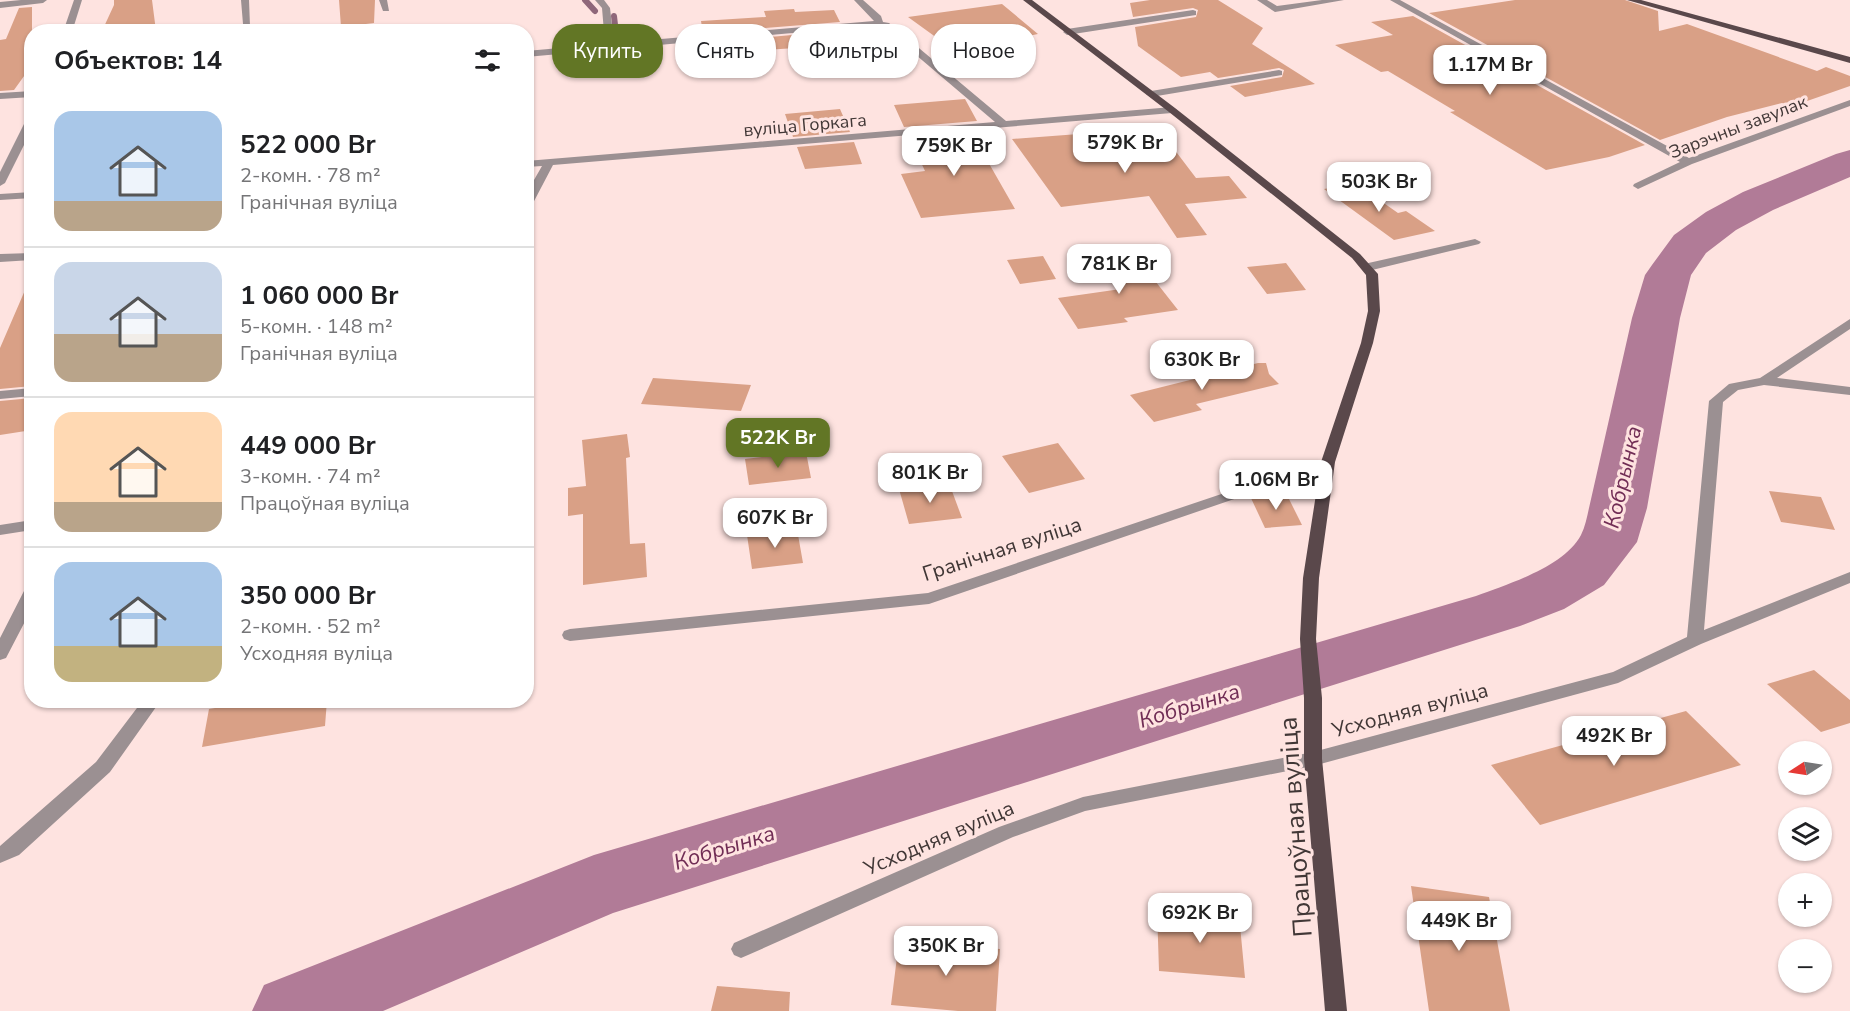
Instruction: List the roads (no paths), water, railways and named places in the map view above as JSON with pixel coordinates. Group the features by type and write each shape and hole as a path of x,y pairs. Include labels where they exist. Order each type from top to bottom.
{"main road":[{"path":"1027,0 1172,110 1368,267 1373,283 1373,314 1367,343 1328,462"},
{"path":"1631,0 1850,60"},
{"name":"Працоўная вуліца","path":"1328,462 1311,578 1308,639 1313,759 1336,1011"}],"street":[{"path":"0,5 43,0"},
{"path":"70,24 78,0"},
{"path":"245,0 247,24"},
{"path":"383,0 386,9"},
{"path":"599,0 606,8 608,24"},
{"path":"858,0 878,18 879,24"},
{"path":"1261,0 1275,9 1340,0"},
{"path":"1394,0 1688,162"},
{"path":"1067,32 1194,13"},
{"path":"663,42 788,32"},
{"path":"534,53 552,52"},
{"path":"919,53 1004,124"},
{"path":"1150,94 1279,73"},
{"path":"0,96 24,94"},
{"name":"Зарэчны завулак","path":"1638,186 1688,162 1850,103"},
{"name":"вуліца Горкага","path":"534,164 1172,110"},
{"path":"0,183 24,134"},
{"path":"534,190 549,163"},
{"path":"0,197 24,196"},
{"path":"1368,267 1475,242"},
{"path":"0,258 24,256"},
{"path":"1764,381 1850,323"},
{"path":"1695,640 1716,401 1734,387 1764,381 1850,391"},
{"path":"0,395 24,393"},
{"name":"Гранічная вуліца","path":"570,635 929,598 1328,462"},
{"path":"0,530 24,526"},
{"name":"Усходняя вуліца","path":"741,949 1006,832 1083,804 1313,759 1618,677 1695,640 1850,577"},
{"path":"0,654 24,607"},
{"path":"0,855 12,849 103,767 147,708"}],"waterway":[{"path":"585,0 595,11"},
{"path":"614,16 615,24"},
{"name":"Кобрынка","path":"293,1011 594,887 1498,611 1542,594 1583,571 1608,542 1618,508 1656,318 1668,275 1690,244 1721,221 1758,201 1850,162"}]}
